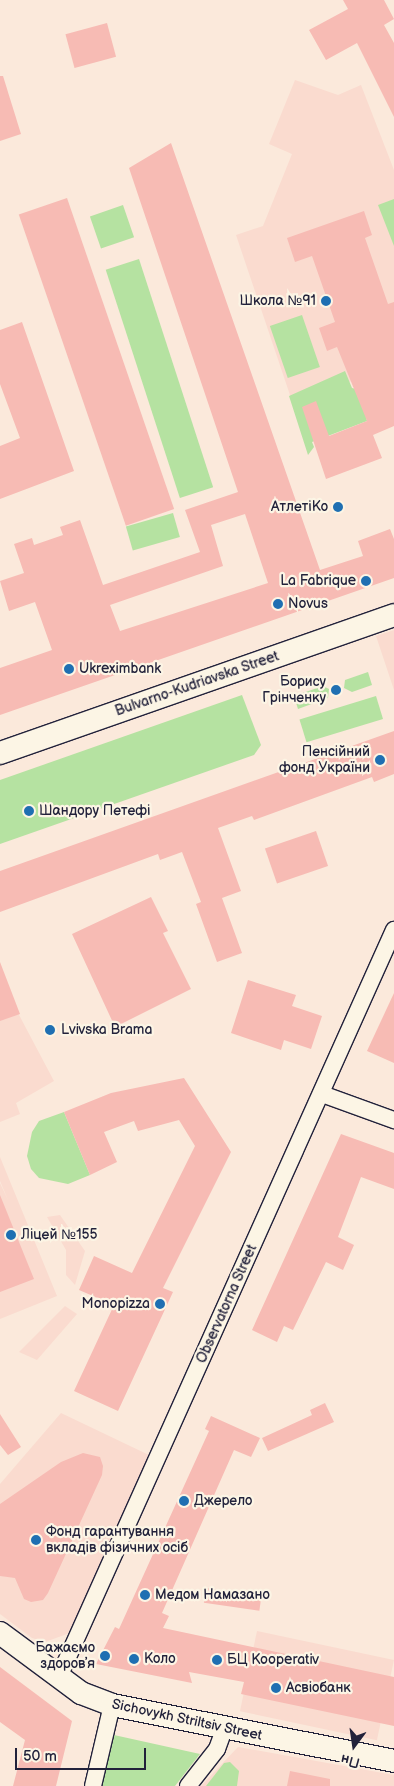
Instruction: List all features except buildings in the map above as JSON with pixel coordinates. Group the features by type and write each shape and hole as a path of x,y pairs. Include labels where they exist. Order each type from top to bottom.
{"main road":[{"name":"Bulvarno-Kudriavska Street","path":"0,753 394,615"},
{"name":"Sichovykh Striltsiv Street","path":"0,1633 82,1693 112,1705 394,1761"}],"street":[{"name":"Observatorna Street","path":"59,1677 394,930"},
{"path":"322,1094 394,1120"},
{"path":"93,1786 112,1705"},
{"path":"188,1786 217,1749 225,1728"}],"shaded area":[{"name":"Школа №91","path":"295,80 338,95 361,85 394,170 394,367 292,401 236,235 263,226 292,154 269,144"},
{"path":"394,630 394,690 376,636"},
{"path":"0,979 54,1081 16,1103 20,1114 0,1122"},
{"path":"0,1157 57,1296 0,1319 0,1183 8,1200 0,1181"},
{"path":"60,1215 85,1251 75,1285 66,1275 66,1250 47,1217"},
{"path":"65,1306 77,1314 37,1360 19,1352"},
{"path":"61,1413 151,1456 76,1623 67,1634 45,1642 32,1638 0,1614 0,1484"},
{"path":"257,1631 394,1660 377,1740 240,1711"},
{"path":"238,1747 394,1775 394,1786 201,1786"}],"green space":[{"path":"394,199 394,246 378,205"},
{"path":"123,205 134,237 101,249 90,216"},
{"path":"139,259 213,487 180,498 106,270"},
{"path":"302,315 320,367 288,378 270,326"},
{"path":"345,371 352,388 360,390 367,421 312,442 314,447 308,455 289,396"},
{"path":"173,513 180,537 133,551 126,527"},
{"path":"368,672 372,685 352,692 344,688 345,680"},
{"path":"323,686 329,689 328,698 298,709 294,696"},
{"path":"242,695 261,745 254,755 0,844 0,780"},
{"path":"376,696 383,719 307,742 299,719"},
{"path":"64,1112 90,1175 68,1184 39,1178 31,1169 27,1156 32,1132 39,1121"},
{"path":"114,1735 200,1754 175,1786 102,1786"},
{"path":"230,1762 239,1771 237,1786 206,1786 224,1763"}],"place":[{"name":"Школа №91","path":"326,301"},
{"name":"АтлетіКо","path":"338,507"},
{"name":"La Fabrique","path":"366,581"},
{"name":"Novus","path":"278,604"},
{"name":"Ukreximbank","path":"69,669"},
{"name":"Борису Грінченку","path":"336,690"},
{"name":"Пенсійний фонд України","path":"380,760"},
{"name":"Шандору Петефі","path":"29,811"},
{"name":"Lvivska Brama","path":"50,1030"},
{"name":"Ліцей №155","path":"11,1235"},
{"name":"Monopizza","path":"160,1304"},
{"name":"Джерело","path":"184,1501"},
{"name":"Фонд гарантування вкладів фізичних осіб","path":"36,1540"},
{"name":"Медом Намазано","path":"145,1595"},
{"name":"Бажаємо здоровʼя","path":"105,1656"},
{"name":"Коло","path":"134,1659"},
{"name":"БЦ Kooperativ","path":"217,1660"},
{"name":"Асвіобанк","path":"276,1688"}]}
